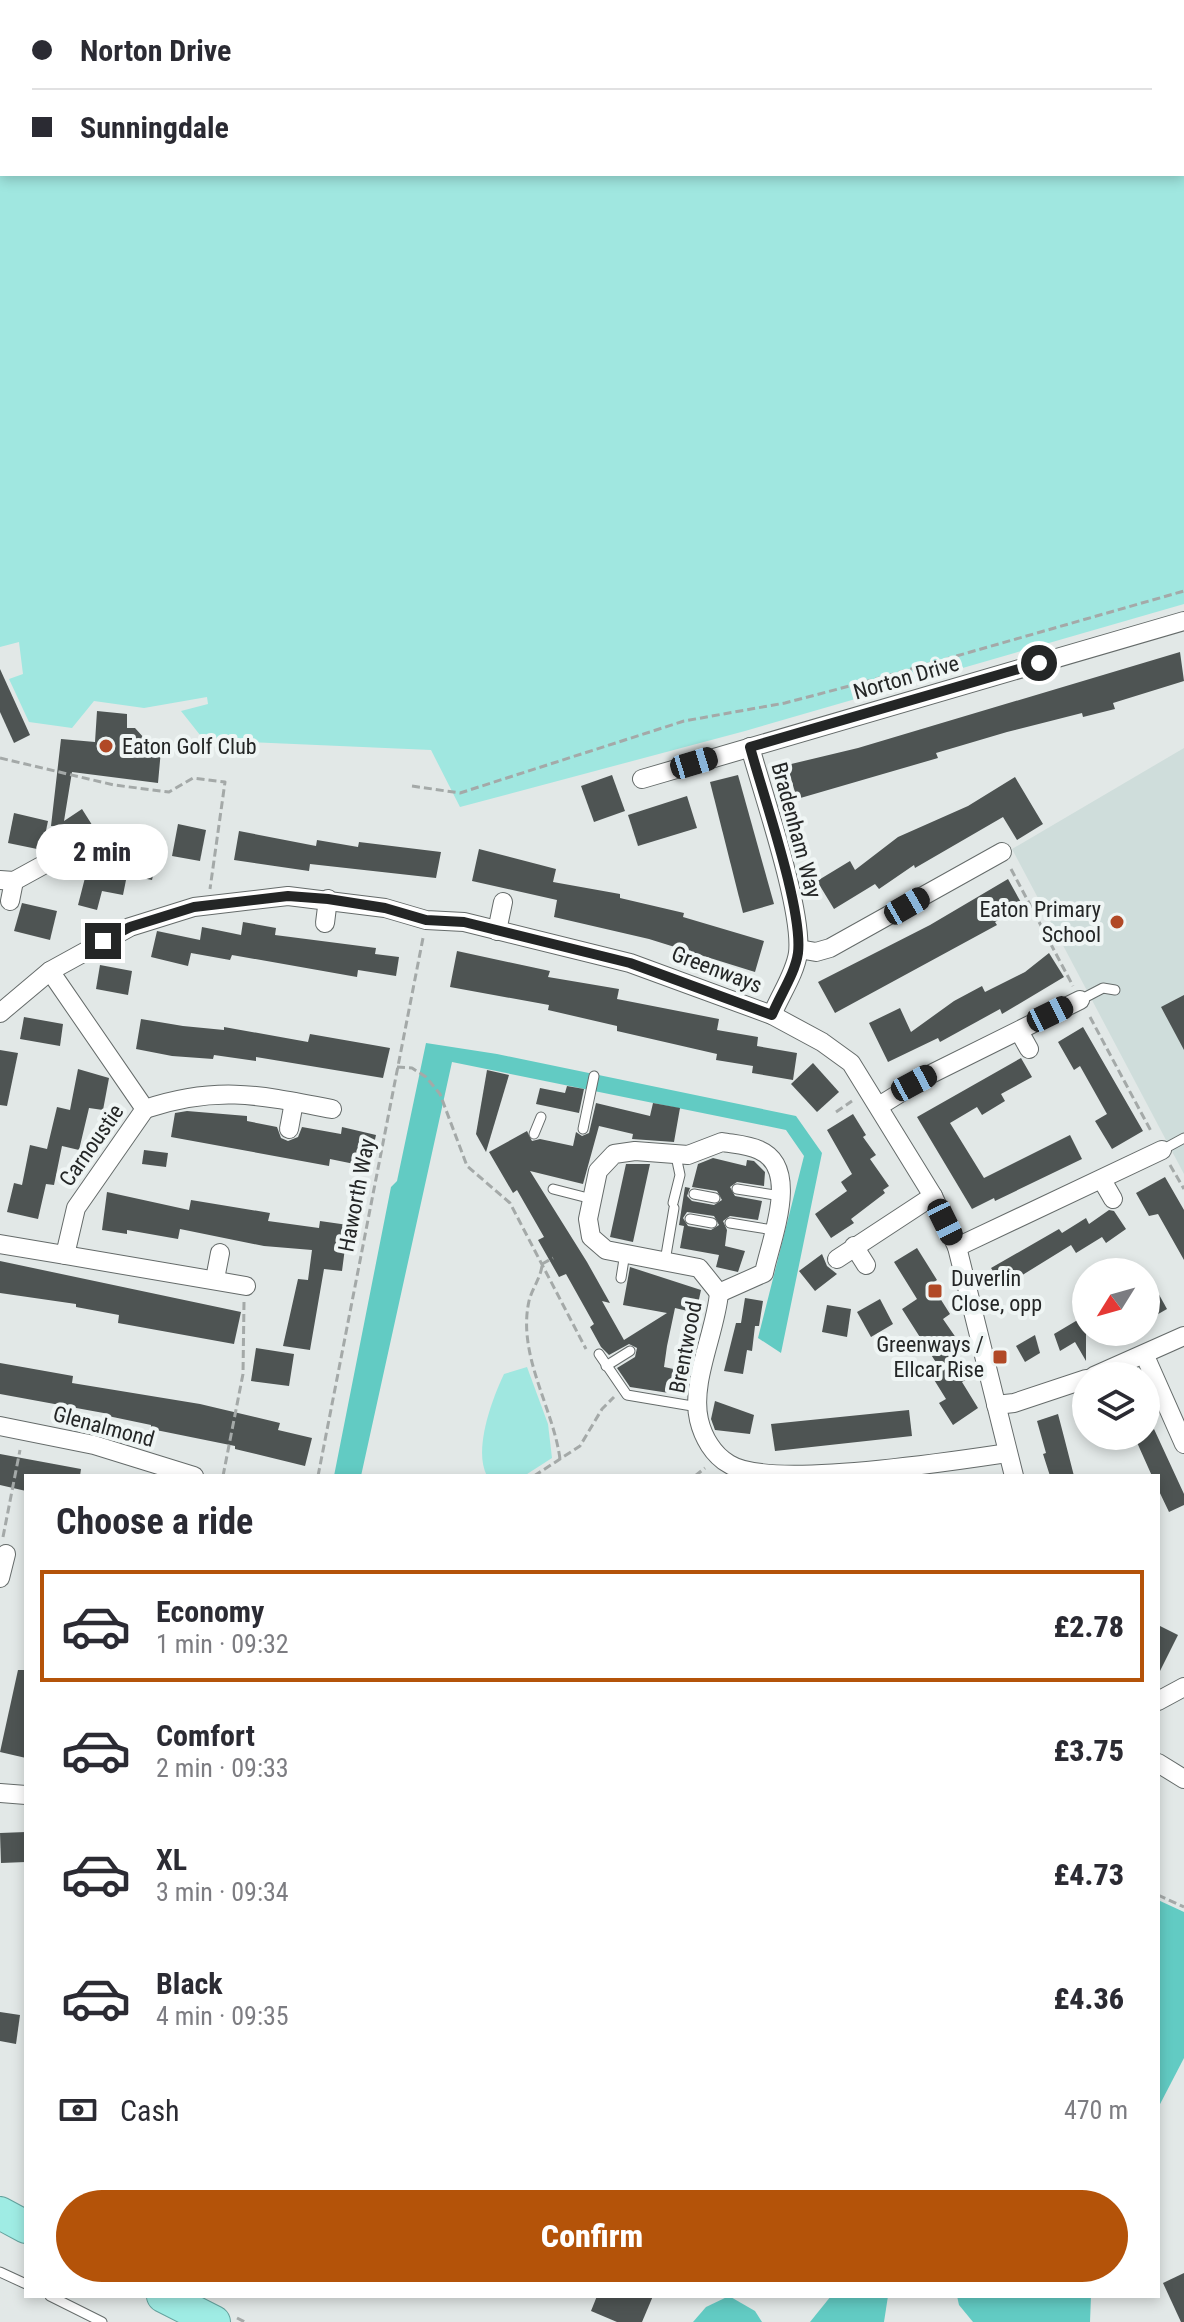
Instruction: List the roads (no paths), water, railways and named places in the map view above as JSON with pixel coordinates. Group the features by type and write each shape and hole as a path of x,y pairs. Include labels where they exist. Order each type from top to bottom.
{"highway":[{"path":"0,2213 24,2226"},
{"path":"167,2298 214,2322"}],"street":[{"name":"Norton Drive","path":"642,779 1184,621"},
{"name":"Bradenham Way","path":"750,747 794,911 799,949 795,967 772,1015"},
{"path":"974,846 983,863"},
{"path":"799,949 816,952 830,948 1002,852"},
{"path":"10,901 7,880 45,864"},
{"name":"Greenways","path":"0,1013 50,971 130,927 208,905 288,896 385,908 426,920 464,922 630,963 772,1015 822,1042 851,1063 933,1196 957,1247 1013,1474"},
{"path":"325,923 328,899"},
{"path":"497,931 503,902"},
{"name":"Carnoustie","path":"50,971 145,1109"},
{"path":"879,1106 908,1086 1080,1000"},
{"path":"1019,1031 1029,1049"},
{"name":"Carnoustie","path":"65,1255 76,1208 145,1109 178,1098 218,1092 332,1109"},
{"path":"289,1129 294,1102"},
{"name":"Brentwood","path":"719,1293 764,1273 784,1181 777,1163 760,1150 722,1142 688,1155 635,1151 614,1154 598,1171 588,1219 591,1237 606,1250 699,1268 719,1293 698,1407 707,1441 730,1465 763,1474"},
{"path":"957,1247 1162,1150"},
{"path":"1102,1180 1113,1199"},
{"path":"837,1259 933,1196"},
{"path":"0,1244 215,1279 245,1293"},
{"path":"854,1246 866,1265"},
{"path":"215,1279 220,1253"},
{"path":"1130,1362 1184,1336"},
{"path":"1145,1356 1184,1444"},
{"path":"996,1405 1014,1403 1072,1384"},
{"name":"Glenalmond","path":"0,1426 94,1445 188,1474"},
{"name":"Brentwood","path":"825,1474 1007,1453"},
{"path":"0,1578 6,1554"},
{"path":"1160,1700 1184,1687"},
{"path":"1160,1764 1184,1779"},
{"path":"0,1793 24,1795"}],"lane":[{"path":"1080,1000 1103,988 1115,990"},
{"path":"583,1129 594,1076"},
{"path":"534,1134 541,1117"},
{"path":"1162,1150 1184,1138"},
{"path":"665,1261 685,1193 676,1156"},
{"path":"553,1189 592,1199"},
{"path":"737,1189 781,1196"},
{"path":"685,1193 715,1198"},
{"path":"678,1213 712,1223"},
{"path":"730,1223 773,1230"},
{"path":"621,1278 625,1253"},
{"path":"606,1366 630,1351"},
{"path":"599,1354 627,1395 698,1407"},
{"path":"0,2272 24,2283"},
{"path":"54,2298 102,2322"}],"place":[{"name":"Eaton Golf Club","path":"106,746"},
{"name":"Eaton Primary School","path":"1117,922"},
{"name":"Duverlin Close, opp","path":"935,1291"},
{"name":"Greenways / Ellcar Rise","path":"1000,1357"}]}
